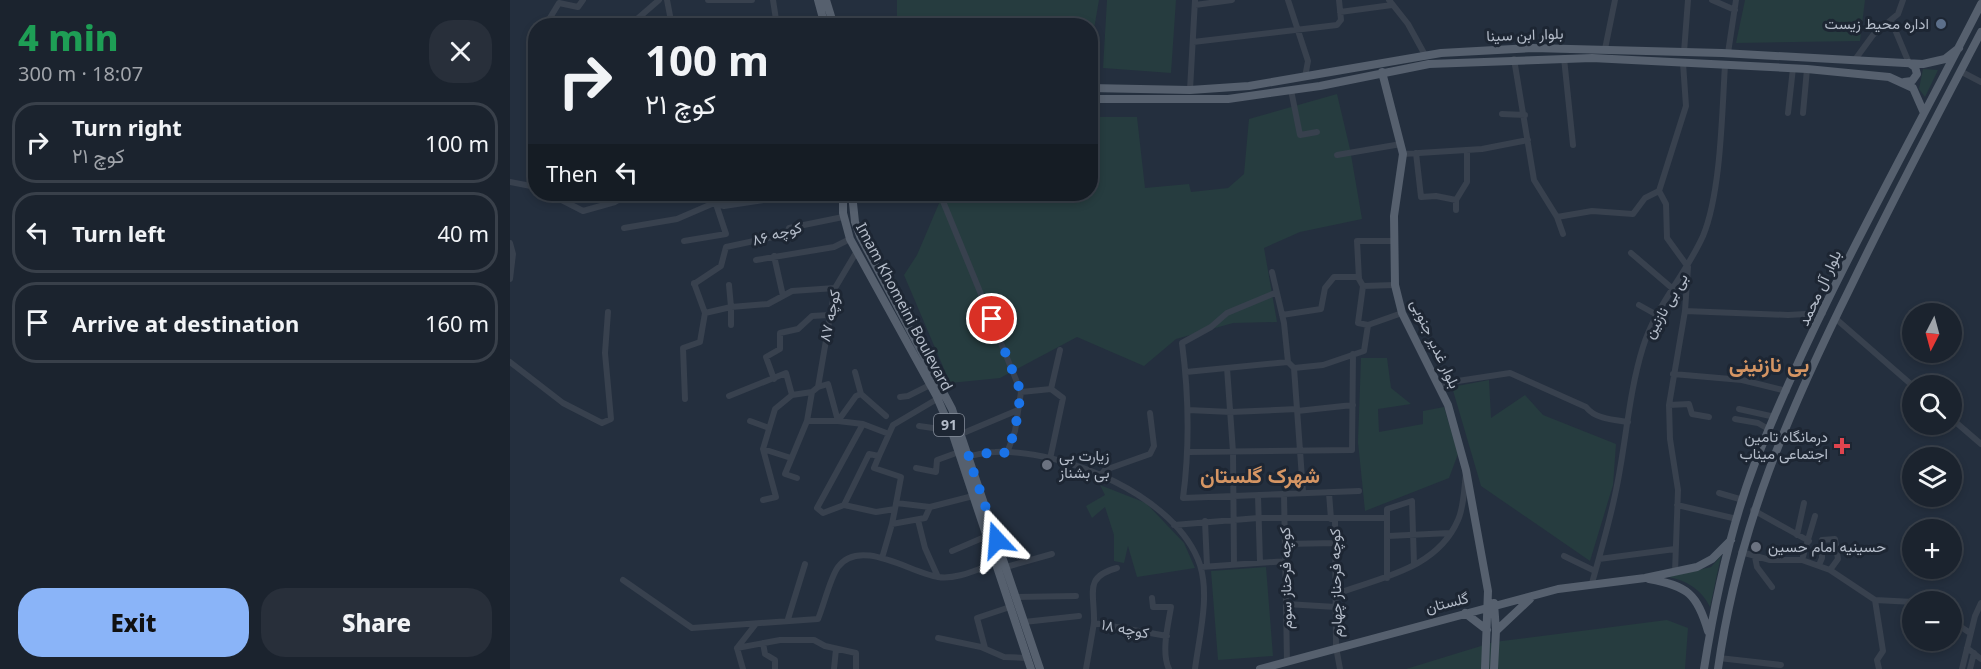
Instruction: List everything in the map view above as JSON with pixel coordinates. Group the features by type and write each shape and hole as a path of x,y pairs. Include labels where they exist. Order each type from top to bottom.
{"main road":[{"path":"818,0 823,18"},
{"path":"826,0 832,18"},
{"name":"بلوار آل محمد","path":"1704,669 1709,634 1731,539 1750,478 1775,417 1863,230 1981,4"},
{"name":"بلوار آل محمد","path":"1718,669 1741,552 1761,485 1835,318 1981,32"},
{"name":"بلوار ابن سینا","path":"1098,88 1190,90 1249,86 1425,55 1489,49 1684,51 1854,61 1934,63 1945,59 1959,48"},
{"path":"1425,55 1429,64"},
{"name":"بلوار ابن سینا","path":"1098,99 1228,99 1291,90 1429,64 1514,59 1564,58 1793,68 1869,74 1904,82"},
{"path":"1904,82 1912,81 1917,74 1915,67 1909,63"},
{"name":"بلوار غدیر جنوبی","path":"1382,72 1403,154 1394,216 1395,285 1402,313 1448,405 1466,470 1488,591 1495,605"},
{"path":"1904,82 1913,88 1924,113"},
{"name":"Imam Khomeini Boulevard","path":"842,201 843,217 850,239 930,384 949,425 987,536 1016,597 1040,669"},
{"name":"Imam Khomeini Boulevard","path":"853,201 855,222 860,236 944,390 961,434 1001,563 1010,607 1031,669"},
{"path":"1863,230 1875,237"},
{"path":"903,337 912,332"},
{"path":"1750,478 1761,485"},
{"name":"گلستان","path":"1260,669 1495,605 1592,583 1645,578 1697,567 1712,559 1731,539"},
{"name":"گلستان","path":"1645,578 1672,583 1693,594 1702,610 1709,634"},
{"name":"بلوار غدیر جنوبی","path":"1485,669 1488,591"},
{"path":"1496,631 1532,597"},
{"path":"1494,669 1495,605"},
{"path":"1465,613 1487,630"}],"street":[{"path":"550,18 559,3 578,7 583,0"},
{"path":"638,18 659,0"},
{"path":"667,0 670,18"},
{"path":"708,0 752,0"},
{"path":"773,0 776,18"},
{"path":"1190,90 1195,2 1232,0"},
{"path":"1288,0 1308,61 1305,77"},
{"path":"1193,42 1336,25 1340,22 1339,0"},
{"path":"1605,49 1615,0"},
{"path":"1684,51 1688,0"},
{"path":"1712,0 1735,10"},
{"path":"1728,53 1736,0"},
{"path":"1854,61 1873,35 1898,14 1903,0"},
{"path":"1340,12 1391,2 1408,24 1425,55"},
{"path":"1891,20 1909,63"},
{"path":"1564,58 1573,145"},
{"path":"1514,59 1534,180 1557,217 1563,234"},
{"path":"1557,217 1592,211 1633,214 1645,198 1659,190 1686,106 1683,63"},
{"name":"بی بی نازنین","path":"1592,583 1615,495 1635,374 1643,345 1657,315 1688,267 1704,232 1711,206 1720,135 1725,65"},
{"path":"1788,113 1793,68"},
{"path":"1803,113 1807,69"},
{"path":"1960,71 1981,82"},
{"path":"1291,90 1300,135 1317,132"},
{"path":"1502,114 1525,115"},
{"path":"1403,154 1467,150 1528,140"},
{"path":"1337,155 1401,144"},
{"path":"1456,210 1456,200 1467,182 1467,150"},
{"path":"1416,153 1420,197 1436,196 1456,200"},
{"path":"510,182 528,185"},
{"path":"1659,190 1666,204 1667,238 1688,267 1670,405 1670,439 1678,490 1675,572"},
{"path":"564,201 583,211 617,201"},
{"path":"624,228 677,219 722,201"},
{"path":"716,204 724,206 757,201"},
{"path":"943,201 1021,392 1007,453"},
{"path":"685,399 683,348 700,342 705,313 694,282 721,266 726,247 726,234 716,204"},
{"name":"کوچه ۸۶","path":"726,247 787,234 789,228 843,217"},
{"path":"684,241 726,234"},
{"path":"756,260 834,247 850,239"},
{"path":"1394,242 1357,241 1359,277 1363,286 1358,323 1368,325 1402,313"},
{"path":"510,243 513,254 510,279"},
{"name":"کوچه ۸۷","path":"818,387 835,288 857,251"},
{"path":"1631,253 1673,289"},
{"path":"774,256 783,296"},
{"path":"1272,272 1275,293 1282,315 1288,362 1294,368 1303,492"},
{"path":"1282,315 1321,309 1325,288 1334,277 1359,277"},
{"path":"729,285 731,325"},
{"path":"1363,286 1395,285"},
{"path":"705,313 731,307 768,304 792,291 835,288"},
{"path":"1275,293 1227,314 1211,327 1182,343 1186,372 1190,452 1183,498 1359,491"},
{"path":"1639,305 1657,315"},
{"path":"1684,311 1788,315 1823,313"},
{"path":"510,362 562,403 602,423 610,419 605,353 608,312"},
{"path":"774,379 766,357 780,349 780,333 798,329 812,316 829,315"},
{"path":"1835,318 1902,376"},
{"path":"1294,368 1323,364 1364,351 1368,325"},
{"path":"1051,390 1060,350"},
{"path":"1190,452 1352,450 1353,354"},
{"path":"1186,372 1288,362"},
{"path":"1227,368 1233,452 1234,564"},
{"path":"855,372 861,394 885,416"},
{"path":"729,396 786,373 792,396"},
{"path":"1438,384 1510,373 1586,407 1590,412 1607,419 1628,422"},
{"path":"1673,374 1742,380 1787,391"},
{"path":"763,500 777,497 764,449 775,409 792,396 812,392 828,384 838,421"},
{"path":"900,397 908,396 930,384"},
{"path":"1021,392 1051,390 1063,398 1050,459"},
{"path":"797,478 785,474 807,421 812,392"},
{"path":"838,421 856,396 861,394"},
{"path":"882,558 892,524 901,477 874,468 893,425 937,399"},
{"path":"1670,405 1689,404 1692,414 1709,417"},
{"path":"1188,410 1231,412 1353,405"},
{"path":"1739,409 1775,417"},
{"path":"961,434 1018,410"},
{"path":"1100,476 1105,470 1150,454 1154,446 1150,413"},
{"path":"1735,419 1758,423 1770,430"},
{"path":"750,421 770,428"},
{"path":"807,421 863,424 889,434"},
{"path":"863,424 817,508 823,513 844,505 876,512 895,506 930,507 973,496"},
{"path":"919,426 940,429 949,425"},
{"path":"1962,428 1981,444"},
{"path":"764,449 791,458"},
{"path":"916,468 936,472 937,460 959,452"},
{"path":"968,456 996,452 1050,459 1080,466 1144,497 1174,525 1204,566"},
{"path":"844,505 869,454 879,456"},
{"path":"1336,594 1387,578 1437,552 1459,519 1466,470"},
{"name":"کوچه فرحناز چهارم","path":"1329,493 1336,543 1336,647 1340,669"},
{"path":"1719,493 1743,500"},
{"name":"کوچه فرحناز سوم","path":"1284,494 1287,561 1287,662"},
{"path":"1258,496 1260,562"},
{"path":"1387,578 1387,508 1412,501 1414,564"},
{"path":"1797,535 1804,503"},
{"path":"1677,505 1737,519"},
{"path":"892,524 925,518 930,507"},
{"path":"1753,510 1808,543 1822,546"},
{"path":"1802,560 1815,516"},
{"path":"1174,525 1258,518 1387,518"},
{"path":"918,520 925,548 938,577"},
{"path":"1195,669 1203,598 1205,521"},
{"path":"1388,536 1450,533"},
{"path":"952,551 987,536"},
{"path":"1819,565 1822,540 1835,539 1838,559 1830,570"},
{"path":"1285,544 1336,543"},
{"path":"1599,559 1675,549"},
{"path":"1741,552 1770,560 1802,560 1819,565 1875,600 1902,601"},
{"path":"623,580 692,628 755,625 788,619 818,619 838,566 853,557 872,555 938,577 957,576 1001,563 1052,554"},
{"path":"1564,556 1595,571"},
{"path":"1755,557 1757,567 1772,587"},
{"path":"1204,566 1287,561"},
{"path":"788,619 805,564"},
{"path":"1094,623 1092,582 1100,572 1117,568"},
{"path":"1016,597 1076,596"},
{"path":"1152,598 1154,607 1171,607 1167,636 1166,663 1168,669"},
{"path":"1875,600 1883,651 1877,660 1879,669"},
{"path":"1962,669 1981,603"},
{"path":"1286,604 1336,607"},
{"path":"985,648 977,618 1010,607"},
{"path":"1024,622 1079,616"},
{"name":"کوچه ۱۸","path":"1086,669 1094,623 1167,636"},
{"path":"737,648 755,625"},
{"path":"1962,627 1971,633"},
{"path":"938,638 985,648 1004,657 1027,658"},
{"path":"737,648 763,643 814,640 825,646 856,653 856,669"},
{"path":"763,643 765,654 776,660 775,669"},
{"path":"737,648 743,669"},
{"path":"1967,648 1981,659"},
{"path":"834,669 836,649"},
{"path":"1970,669 1974,653"},
{"path":"1719,658 1781,665"}],"green space":[{"path":"897,0 1099,0 1096,18 897,18"},
{"path":"1107,0 1176,0 1171,73 1103,68"},
{"path":"1745,0 1865,0 1860,41 1736,43"},
{"path":"1923,69 1938,70 1925,97 1919,89"},
{"path":"1337,94 1350,149 1362,219 1300,232 1264,248 1277,322 1233,323 1176,339 1144,366 1077,337 1000,378 950,383 904,275 917,255 940,201 1098,201 1098,117 1137,117 1145,188 1189,184 1191,192 1228,188 1244,174 1249,119"},
{"path":"1361,358 1387,358 1391,388 1411,404 1378,409 1379,432 1423,424 1423,411 1444,407 1458,454 1449,478 1365,511 1358,442"},
{"path":"1489,380 1491,418 1525,395 1543,415 1616,444 1613,485 1590,561 1481,486 1452,387"},
{"path":"1100,485 1146,503 1184,543 1195,568 1137,577 1128,546 1124,563 1114,561 1114,535 1105,507 1092,518 1086,506 1105,495"},
{"path":"1721,556 1710,607 1693,587 1668,577 1711,567"},
{"path":"1266,567 1273,656 1218,660 1211,571"},
{"path":"1667,620 1688,628 1685,669 1406,669 1494,642"}],"place":[{"name":"اداره محیط زیست","path":"1941,24"},
{"name":"درمانگاه تامین اجتماعی میناب","path":"1842,446"},
{"name":"زیارت بی بی بشناز","path":"1047,465"},
{"name":"حسینیه امام حسین","path":"1756,547"}],"district":[{"name":"بی نازنینی","path":"1769,365"},
{"name":"شهرک گلستان","path":"1260,476"}],"route":[{"path":"992,319 1021,392 1015,430 1007,453 996,452 968,456 997,540"}]}
